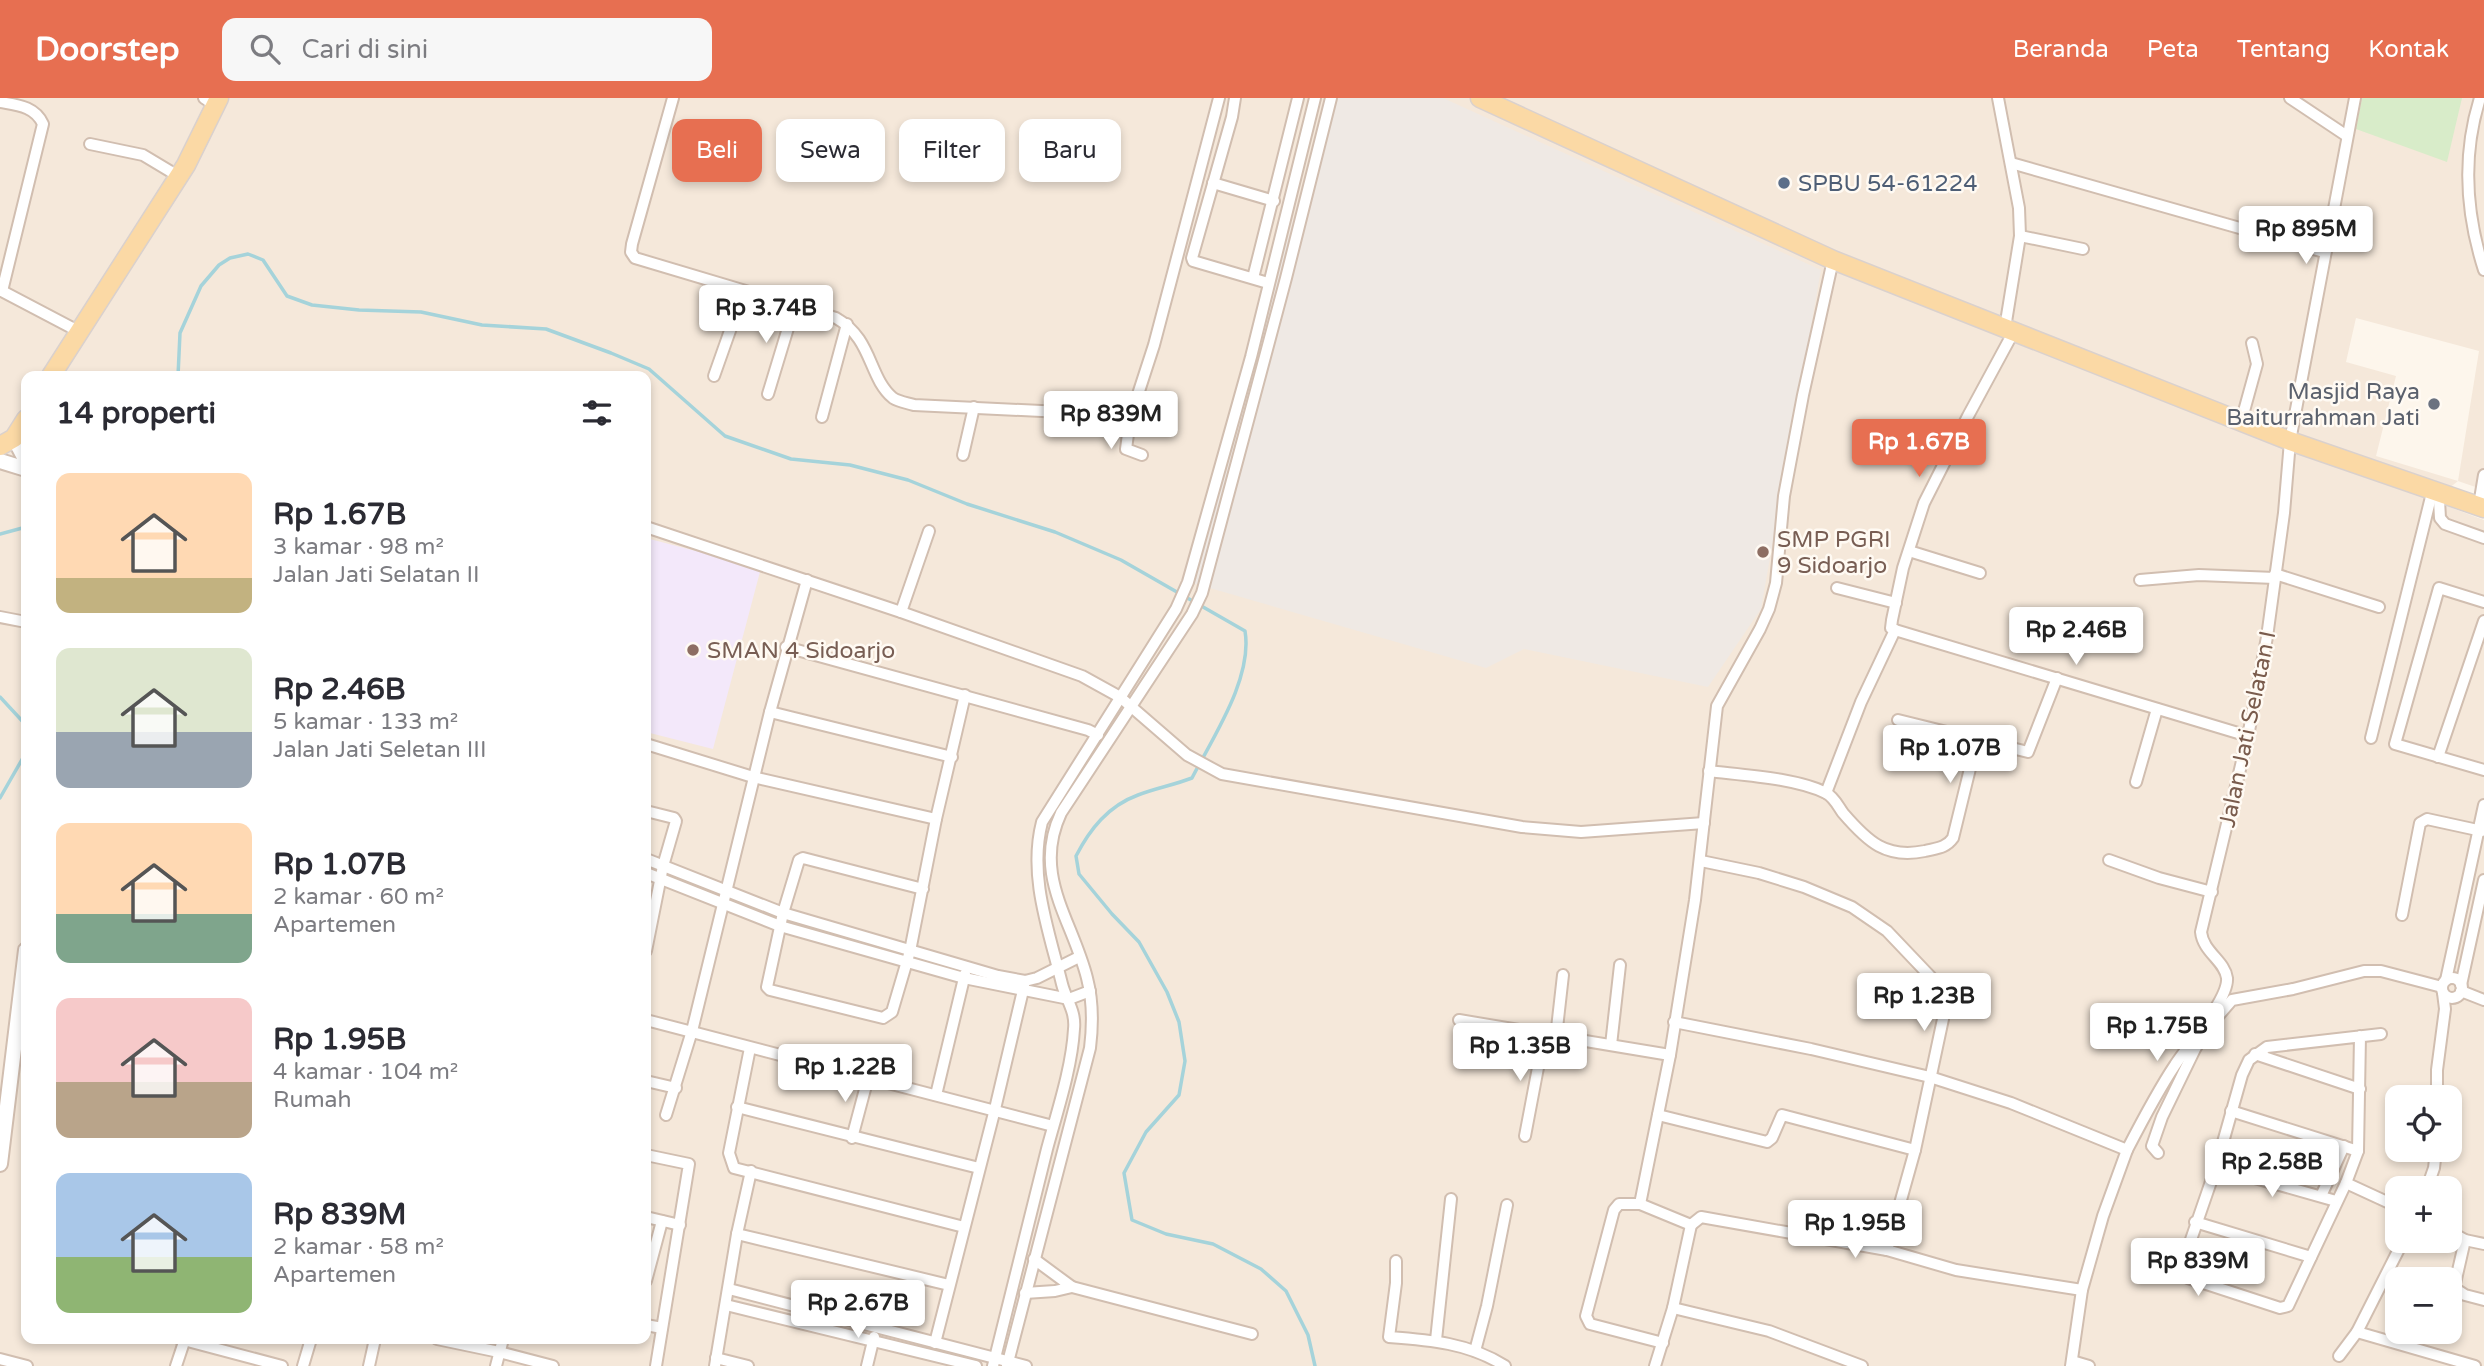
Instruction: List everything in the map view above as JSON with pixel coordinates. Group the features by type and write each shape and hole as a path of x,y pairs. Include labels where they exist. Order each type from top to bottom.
{"main road":[{"path":"1480,98 1833,260 2290,441 2482,509"},
{"path":"54,371 178,176 213,101"},
{"path":"7,442 21,425"},
{"path":"2312,448 2318,456 2435,498 2482,509"}],"street":[{"path":"673,98 631,252 635,258 836,318 847,324 860,338 882,383 894,398 914,405 1130,419"},
{"path":"1142,455 1126,449 1130,419 1154,345 1219,98"},
{"path":"1235,98 1232,117 1192,252 1193,261 1253,278 1286,278"},
{"path":"1253,278 1298,98"},
{"path":"1007,1364 1093,1029 1090,991 1054,886 1050,849 1052,832 1082,782 1095,752 1098,736 1176,609 1188,582 1251,357 1315,98"},
{"path":"994,1362 1074,1031 1074,1019 1064,989 1036,869 1036,850 1042,822 1071,775 1095,752 1132,706 1192,614 1202,593 1331,98"},
{"path":"1998,98 2019,208 2020,236 2010,330 1924,503 1909,551 1891,628 2248,736"},
{"path":"2290,98 2347,136"},
{"name":"Jalan Jati Selatan I","path":"2127,1150 2175,1065 2225,992 2225,972 2205,947 2201,932 2248,736 2267,636 2290,441 2355,98"},
{"path":"2480,98 2474,115 2467,158 2469,206 2484,270"},
{"path":"0,102 30,108 40,116 43,124 1,291 78,331"},
{"path":"90,144 143,155 178,176"},
{"path":"2011,163 2325,252"},
{"path":"1213,183 1274,201"},
{"path":"2020,236 2083,249"},
{"path":"1640,1204 1670,1055 1701,861 1717,706 1760,629 1776,583 1787,484 1803,395 1833,260"},
{"path":"714,376 744,291"},
{"path":"768,394 795,305"},
{"path":"822,417 847,324"},
{"path":"2241,422 2257,364 2252,343"},
{"path":"1251,357 1264,360"},
{"path":"963,455 974,407"},
{"path":"7,442 21,456"},
{"path":"0,461 21,467"},
{"path":"2482,509 2484,475"},
{"path":"2435,498 2440,518 2445,524 2484,538"},
{"path":"2371,738 2435,498"},
{"path":"651,529 1069,671 1120,697 1187,755 1213,771 1521,827 1581,832 1704,823"},
{"path":"901,612 929,531"},
{"path":"1200,540 1216,544"},
{"path":"1909,551 1980,573"},
{"path":"2140,580 2199,575 2275,576 2379,607"},
{"path":"666,1115 692,1031 786,647 807,580"},
{"path":"1837,588 1896,603"},
{"path":"2484,602 2439,588 2395,744 2484,770"},
{"path":"0,617 21,621"},
{"path":"2438,757 2484,621"},
{"path":"1826,793 1861,702 1895,630"},
{"path":"786,647 1088,730 1098,736"},
{"path":"1898,720 2028,752 2057,678"},
{"path":"923,889 803,858 796,864 766,984 771,990 883,1018 892,1012 908,957 923,889 936,819 965,695"},
{"path":"2136,782 2157,709"},
{"path":"770,712 952,757"},
{"path":"1709,771 1777,780 1826,793 1861,832 1890,852 1909,854 1946,846 1953,838 1977,740"},
{"path":"651,746 753,777 936,819"},
{"path":"1071,775 1082,782"},
{"path":"2437,1085 2445,1009 2444,987 2481,830 2484,805"},
{"path":"651,812 674,818 676,821 663,866 651,925"},
{"path":"2402,915 2420,823 2427,819 2481,830"},
{"path":"2109,860 2159,878 2212,892"},
{"path":"651,861 783,913 908,957"},
{"path":"1701,861 1759,873 1839,900 1875,920 1946,993 1915,1150 1887,1250"},
{"path":"651,875 780,926 1069,999 1090,991"},
{"path":"2445,1009 2459,991 2484,880"},
{"path":"935,1343 1024,986 1079,957"},
{"path":"1611,1045 1620,965"},
{"path":"2158,1153 2152,1146 2155,1134 2178,1082 2206,1030 2232,1000 2293,989 2364,971 2381,971 2444,987 2456,980 2459,991"},
{"path":"936,1095 965,973"},
{"path":"1556,1037 1563,975"},
{"path":"2444,987 2449,998 2459,991"},
{"path":"0,1164 21,991"},
{"path":"2459,991 2484,1000"},
{"path":"1459,1020 1670,1055"},
{"path":"651,1021 936,1095 1054,1122 1070,1122"},
{"path":"1674,1023 1811,1049 1930,1077 2011,1102 2127,1150 2103,1216 2082,1290 2071,1364 2089,1366"},
{"path":"2360,1036 2358,1151 2346,1183 2288,1306 2280,1308 2188,1278 2184,1274 2184,1261 2195,1222 2216,1167 2245,1068 2255,1054 2267,1048 2360,1036 2381,1034"},
{"path":"1525,1136 1544,1036"},
{"path":"750,1048 729,1153 734,1168 964,1227"},
{"path":"2255,1054 2360,1089"},
{"path":"852,1138 868,1078"},
{"path":"651,1082 676,1087"},
{"path":"737,1107 979,1168"},
{"path":"2231,1111 2358,1151"},
{"path":"1658,1115 1767,1142 1772,1138 1782,1115 1915,1150"},
{"path":"1049,1142 1064,1146"},
{"path":"2321,1196 2344,1146"},
{"path":"651,1156 689,1164 656,1366"},
{"path":"2216,1167 2336,1201"},
{"path":"748,1366 716,1362 737,1234 751,1171"},
{"path":"2346,1183 2385,1201"},
{"path":"1436,1340 1451,1199"},
{"path":"1662,1343 1590,1324 1586,1315 1614,1210 1619,1204 1640,1204 1691,1225"},
{"path":"1475,1351 1507,1205"},
{"path":"1655,1366 1672,1308 1691,1225 1701,1217 1887,1250 1956,1270 2082,1290"},
{"path":"651,1218 680,1225"},
{"path":"651,1262 662,1221"},
{"path":"2195,1222 2311,1258"},
{"path":"737,1234 949,1285"},
{"path":"2462,1238 2484,1244"},
{"path":"2465,1240 2455,1288 2465,1296 2484,1300"},
{"path":"2339,1356 2357,1332 2397,1253"},
{"path":"1034,1259 1072,1287 1252,1334"},
{"path":"1396,1261 1396,1283 1388,1337 1436,1340 1489,1355 1505,1366"},
{"path":"1026,1293 1072,1287"},
{"path":"729,1289 935,1343 994,1362 1026,1366"},
{"path":"726,1305 976,1366"},
{"path":"1672,1308 1769,1331 1842,1362 1862,1366"},
{"path":"651,1326 662,1328"},
{"path":"867,1366 876,1328"},
{"path":"2357,1332 2474,1366"},
{"path":"178,1365 182,1344"},
{"path":"201,1344 282,1366"},
{"path":"303,1366 309,1344"},
{"path":"369,1366 374,1344"},
{"path":"461,1344 553,1366"},
{"path":"496,1366 501,1344"},
{"path":"0,1359 27,1366"}],"shaded area":[{"path":"0,98 2484,98 2484,490 2458,481 2433,501 2484,520 2484,1366 0,1366","holes":["2356,318 2479,351 2458,481 2376,456 2396,376 2346,362"]},
{"path":"1328,98 1443,98 1821,270 1761,609 1708,687 1524,649 1486,668 1189,582"},
{"name":"SMAN 4 Sidoarjo","path":"651,539 761,568 713,749 651,733"}],"green space":[{"path":"2362,98 2462,98 2447,162 2356,129"}],"waterway":[{"path":"178,371 180,333 201,286 219,265 230,258 248,254 263,260 287,296 312,305 421,312 482,325 546,329 611,353 649,369 725,436 791,459 850,465 908,480 967,504 1055,532 1121,560 1245,631 1246,649 1237,687 1192,778 1138,795 1118,805 1094,828 1076,856 1079,874 1139,942 1167,992 1179,1022 1185,1061 1179,1095 1146,1132 1124,1173 1132,1220 1166,1234 1213,1244 1261,1269 1286,1291 1308,1335 1315,1366"},
{"path":"0,534 21,528"},
{"path":"0,697 21,720"},
{"path":"0,798 21,761"}],"place":[{"name":"SPBU 54-61224","path":"1784,183"},
{"name":"Masjid Raya Baiturrahman Jati","path":"2434,404"},
{"name":"SMP PGRI 9 Sidoarjo","path":"1763,552"},
{"name":"SMAN 4 Sidoarjo","path":"693,650"}]}
